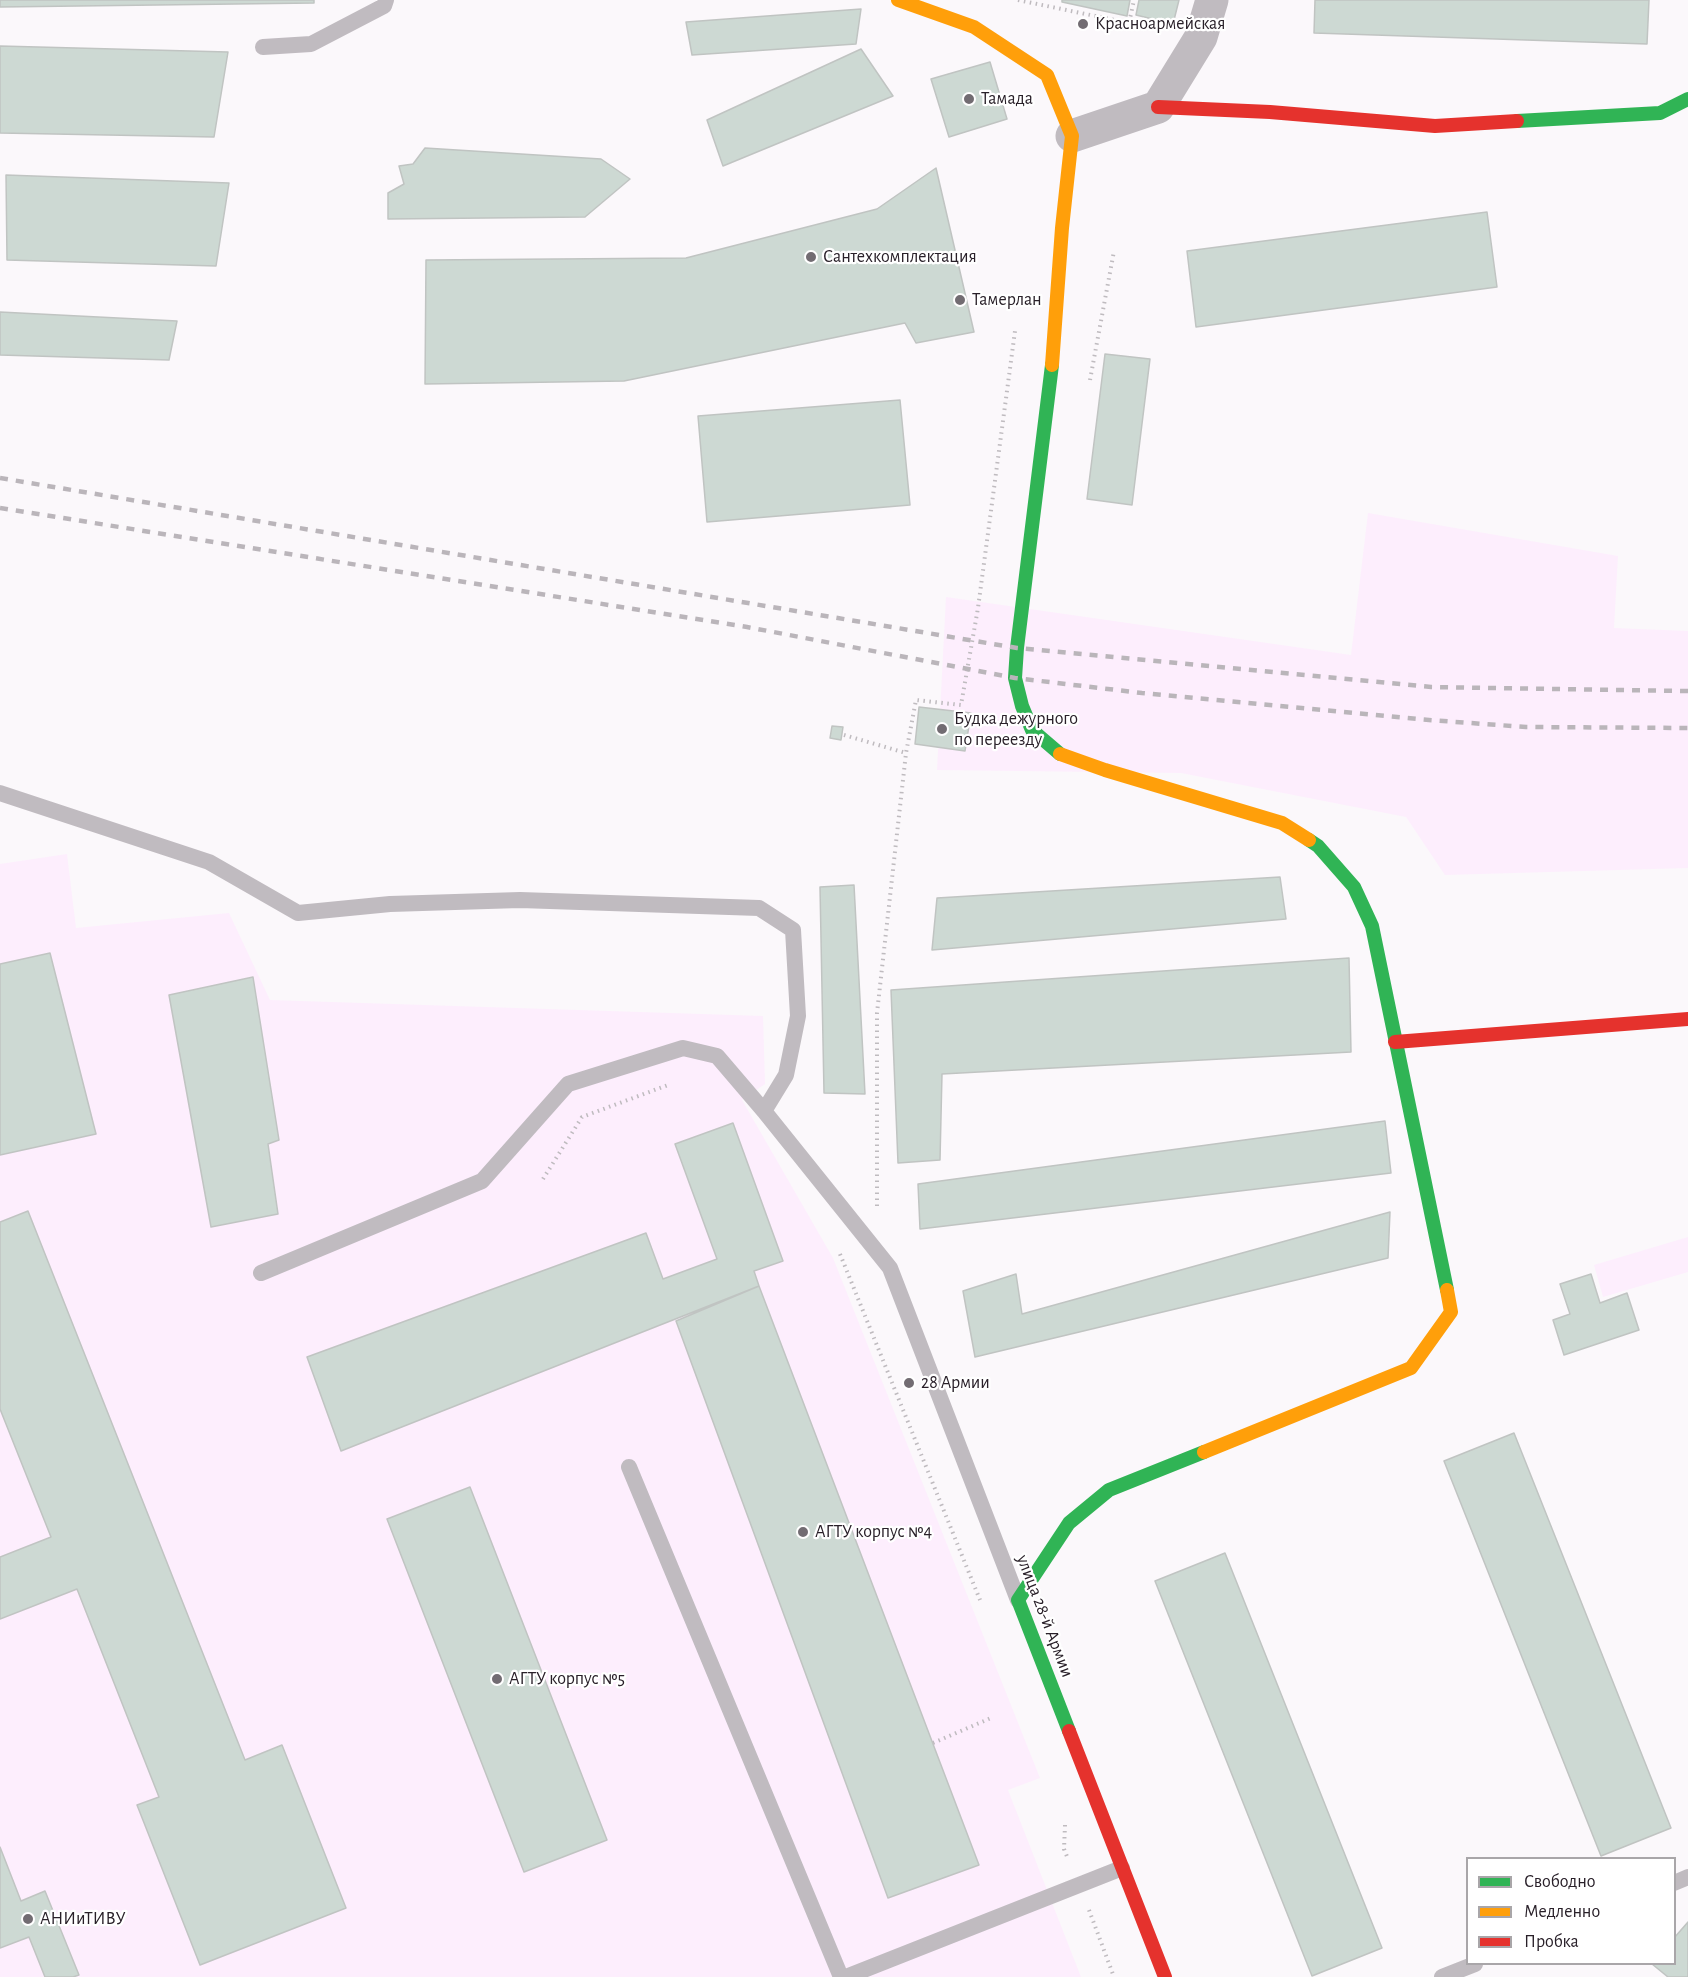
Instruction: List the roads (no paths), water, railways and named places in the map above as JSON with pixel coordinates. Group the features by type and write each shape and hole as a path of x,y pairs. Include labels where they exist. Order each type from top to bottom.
{"main road":[{"path":"898,0 974,27 1047,75 1072,136 1062,228 1052,365 1017,648 1016,678 1022,706 1032,730 1057,753 1105,770 1282,823 1317,846 1354,887 1372,926 1451,1312 1411,1368 1109,1490 1069,1523 1018,1600"},
{"path":"1158,107 1270,112 1436,126 1660,112 1688,99"},
{"path":"1395,1042 1688,1019"},
{"name":"улица 28-й Армии","path":"1018,1600 1165,1977"}],"street":[{"path":"1072,136 1158,107 1201,37 1212,0"}],"lane":[{"path":"263,47 311,44 384,6 386,0"},
{"path":"0,793 208,862 298,913 390,904 520,900 759,908 794,930 798,1016 786,1075 764,1111"},
{"name":"улица 28-й Армии","path":"261,1273 482,1181 568,1084 683,1048 717,1056 890,1268 1018,1600"},
{"path":"629,1467 841,1977"},
{"path":"846,1977 1122,1868"},
{"path":"1443,1977 1473,1965"}],"railway":[{"path":"0,478 1017,648 1431,687 1688,691"},
{"path":"0,508 747,627 1015,678 1142,693 1429,720 1526,727 1688,728"}],"place":[{"name":"Красноармейская","path":"1083,24"},
{"name":"Тамада","path":"969,99"},
{"name":"Сантехкомплектация","path":"811,257"},
{"name":"Тамерлан","path":"960,300"},
{"name":"Будка дежурного по переезду","path":"942,729"},
{"name":"28 Армии","path":"909,1383"},
{"name":"АГТУ корпус №4","path":"803,1532"},
{"name":"АГТУ корпус №5","path":"497,1679"},
{"name":"АНИиТИВУ","path":"28,1919"}]}
